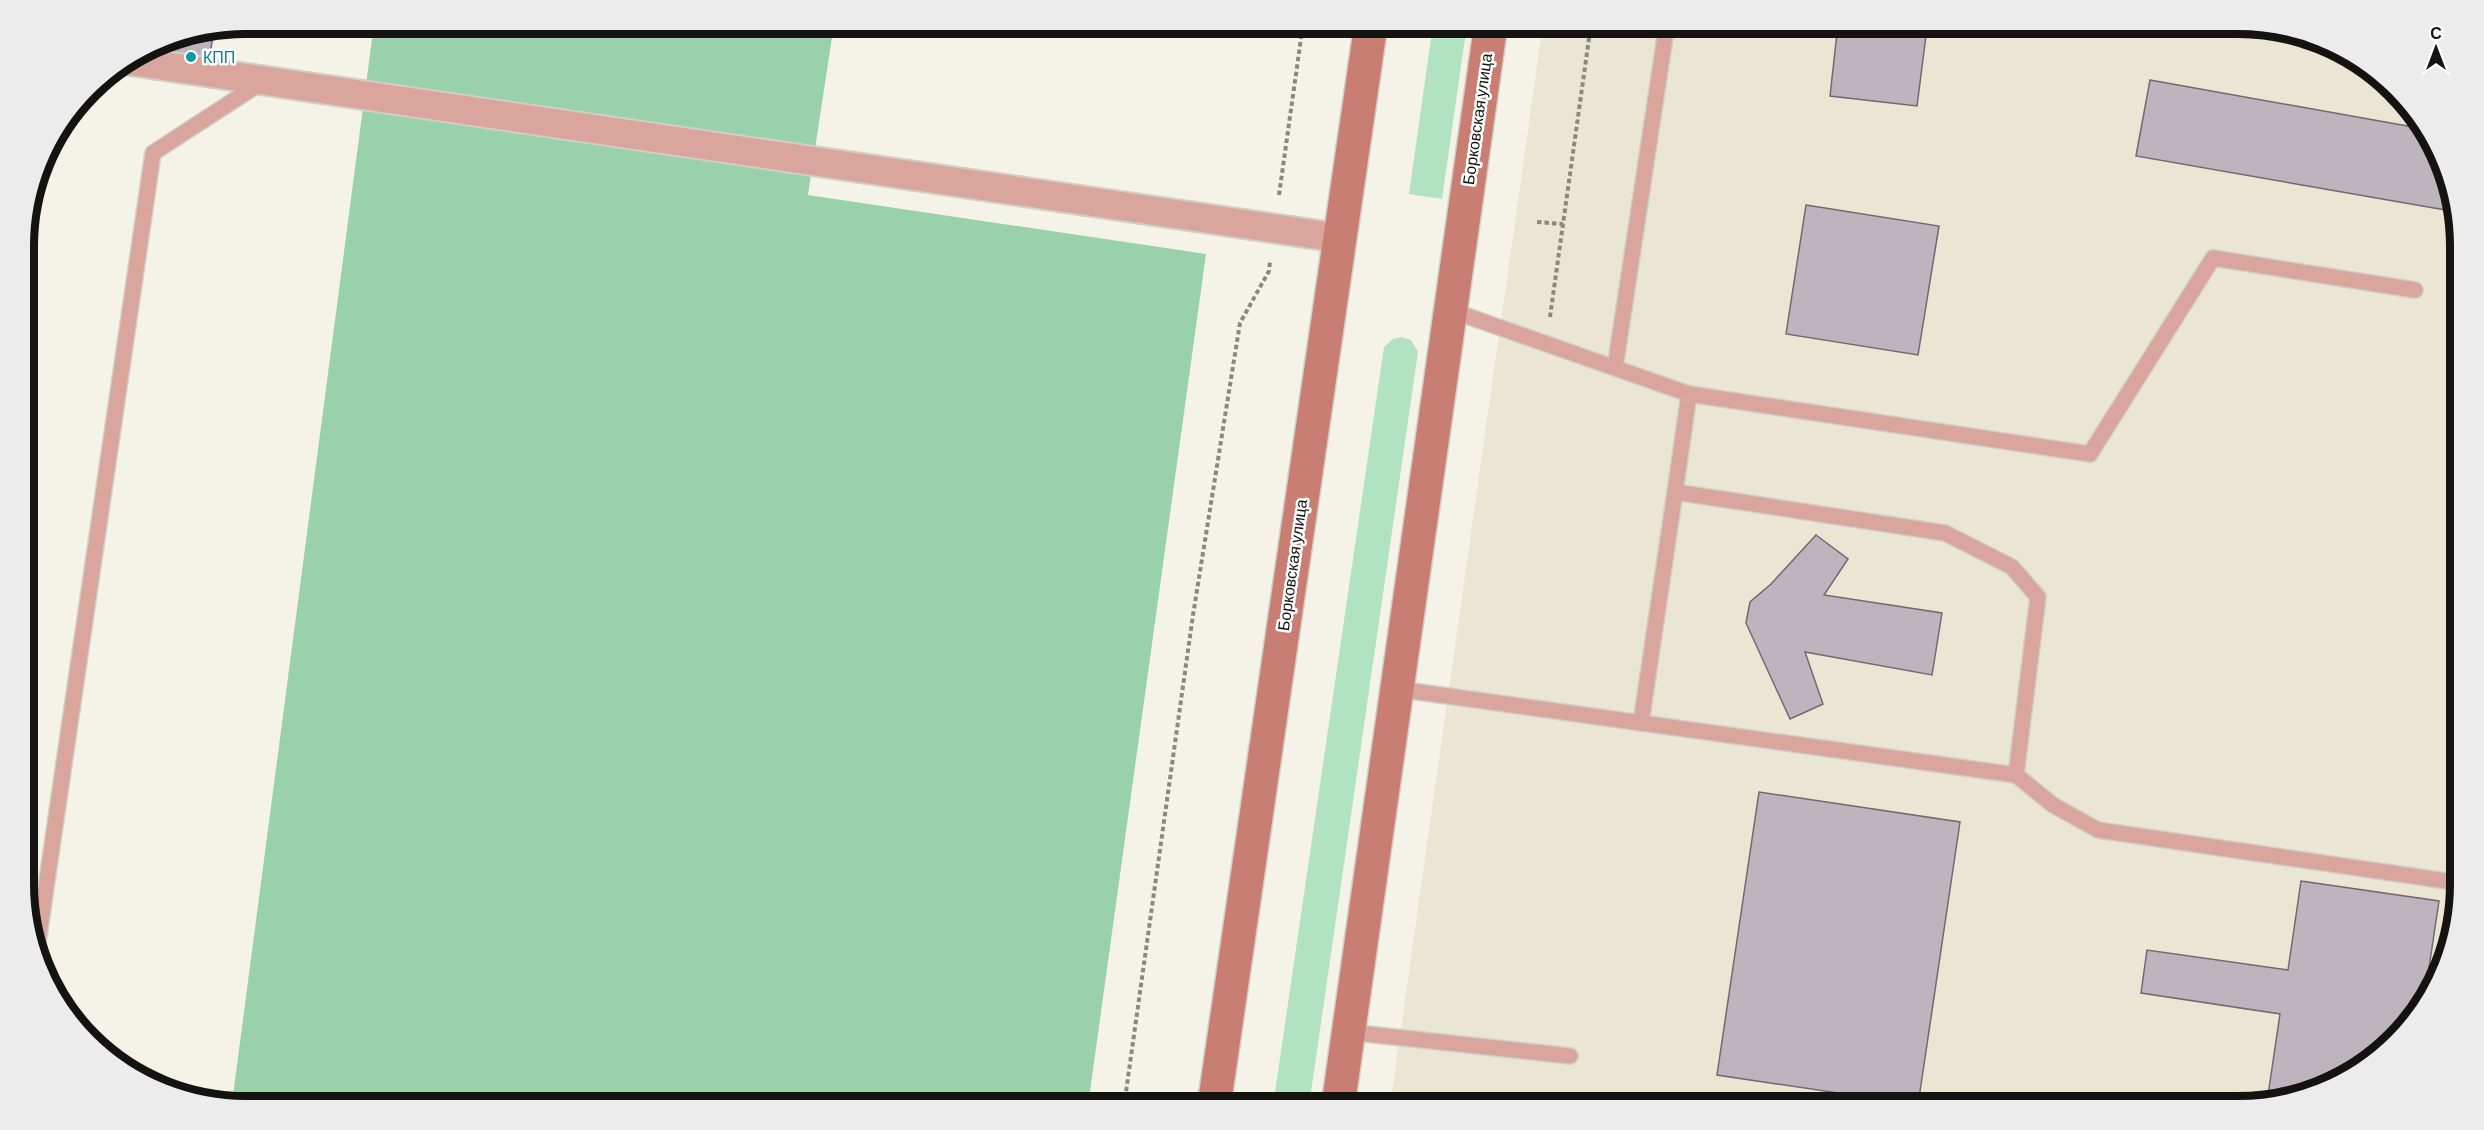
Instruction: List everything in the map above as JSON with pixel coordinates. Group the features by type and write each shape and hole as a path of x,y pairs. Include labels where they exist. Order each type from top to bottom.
{"main road":[{"name":"Борковская улица","path":"1215,1096 1370,34"},
{"name":"Борковская улица","path":"1339,1096 1490,34"}],"street":[{"path":"141,63 1339,238"}],"lane":[{"path":"1615,368 1666,34"},
{"path":"40,929 153,153 264,81"},
{"path":"1450,310 1689,394 2090,454 2213,258 2415,290"},
{"path":"1641,723 1689,394"},
{"path":"1675,492 1945,533 2012,567 2038,597 2016,775"},
{"path":"1397,689 2016,775 2053,805 2098,830 2450,882"},
{"path":"1348,1032 1570,1056"}],"path":[{"path":"1125,1096 1193,615 1240,323 1269,270 1302,34"},
{"path":"1546,344 1590,34"},
{"path":"1537,222 1563,224"}],"shaded area":[{"path":"1542,34 2237,34 2265,36 2306,46 2331,56 2355,70 2377,87 2406,118 2428,153 2442,192 2448,219 2450,247 2450,883 2448,911 2438,952 2428,977 2414,1001 2397,1023 2366,1052 2331,1074 2306,1084 2265,1094 2237,1096 1391,1096"}],"green space":[{"path":"373,34 832,34 808,195 1206,254 1089,1096 233,1095"},
{"path":"1432,34 1466,34 1442,199 1409,194"},
{"path":"1402,337 1411,340 1418,352 1310,1096 1274,1096 1384,347 1393,339"}],"building":[{"path":"1837,34 1926,34 1917,106 1830,96"},
{"name":"КПП","path":"213,37 205,82 169,76 173,48"},
{"path":"2150,80 2413,127 2433,165 2446,210 2136,156"},
{"path":"1806,205 1939,226 1918,355 1786,334"},
{"path":"1816,535 1848,559 1824,595 1942,613 1932,675 1805,652 1823,704 1790,719 1746,623 1750,602 1771,584"},
{"path":"1759,792 1960,822 1919,1096 1858,1096 1717,1075"},
{"path":"2301,881 2439,901 2427,978 2414,1001 2397,1023 2366,1052 2331,1074 2306,1084 2268,1093 2280,1014 2141,993 2147,950 2288,970"}],"place":[{"name":"КПП","path":"191,57"}]}
